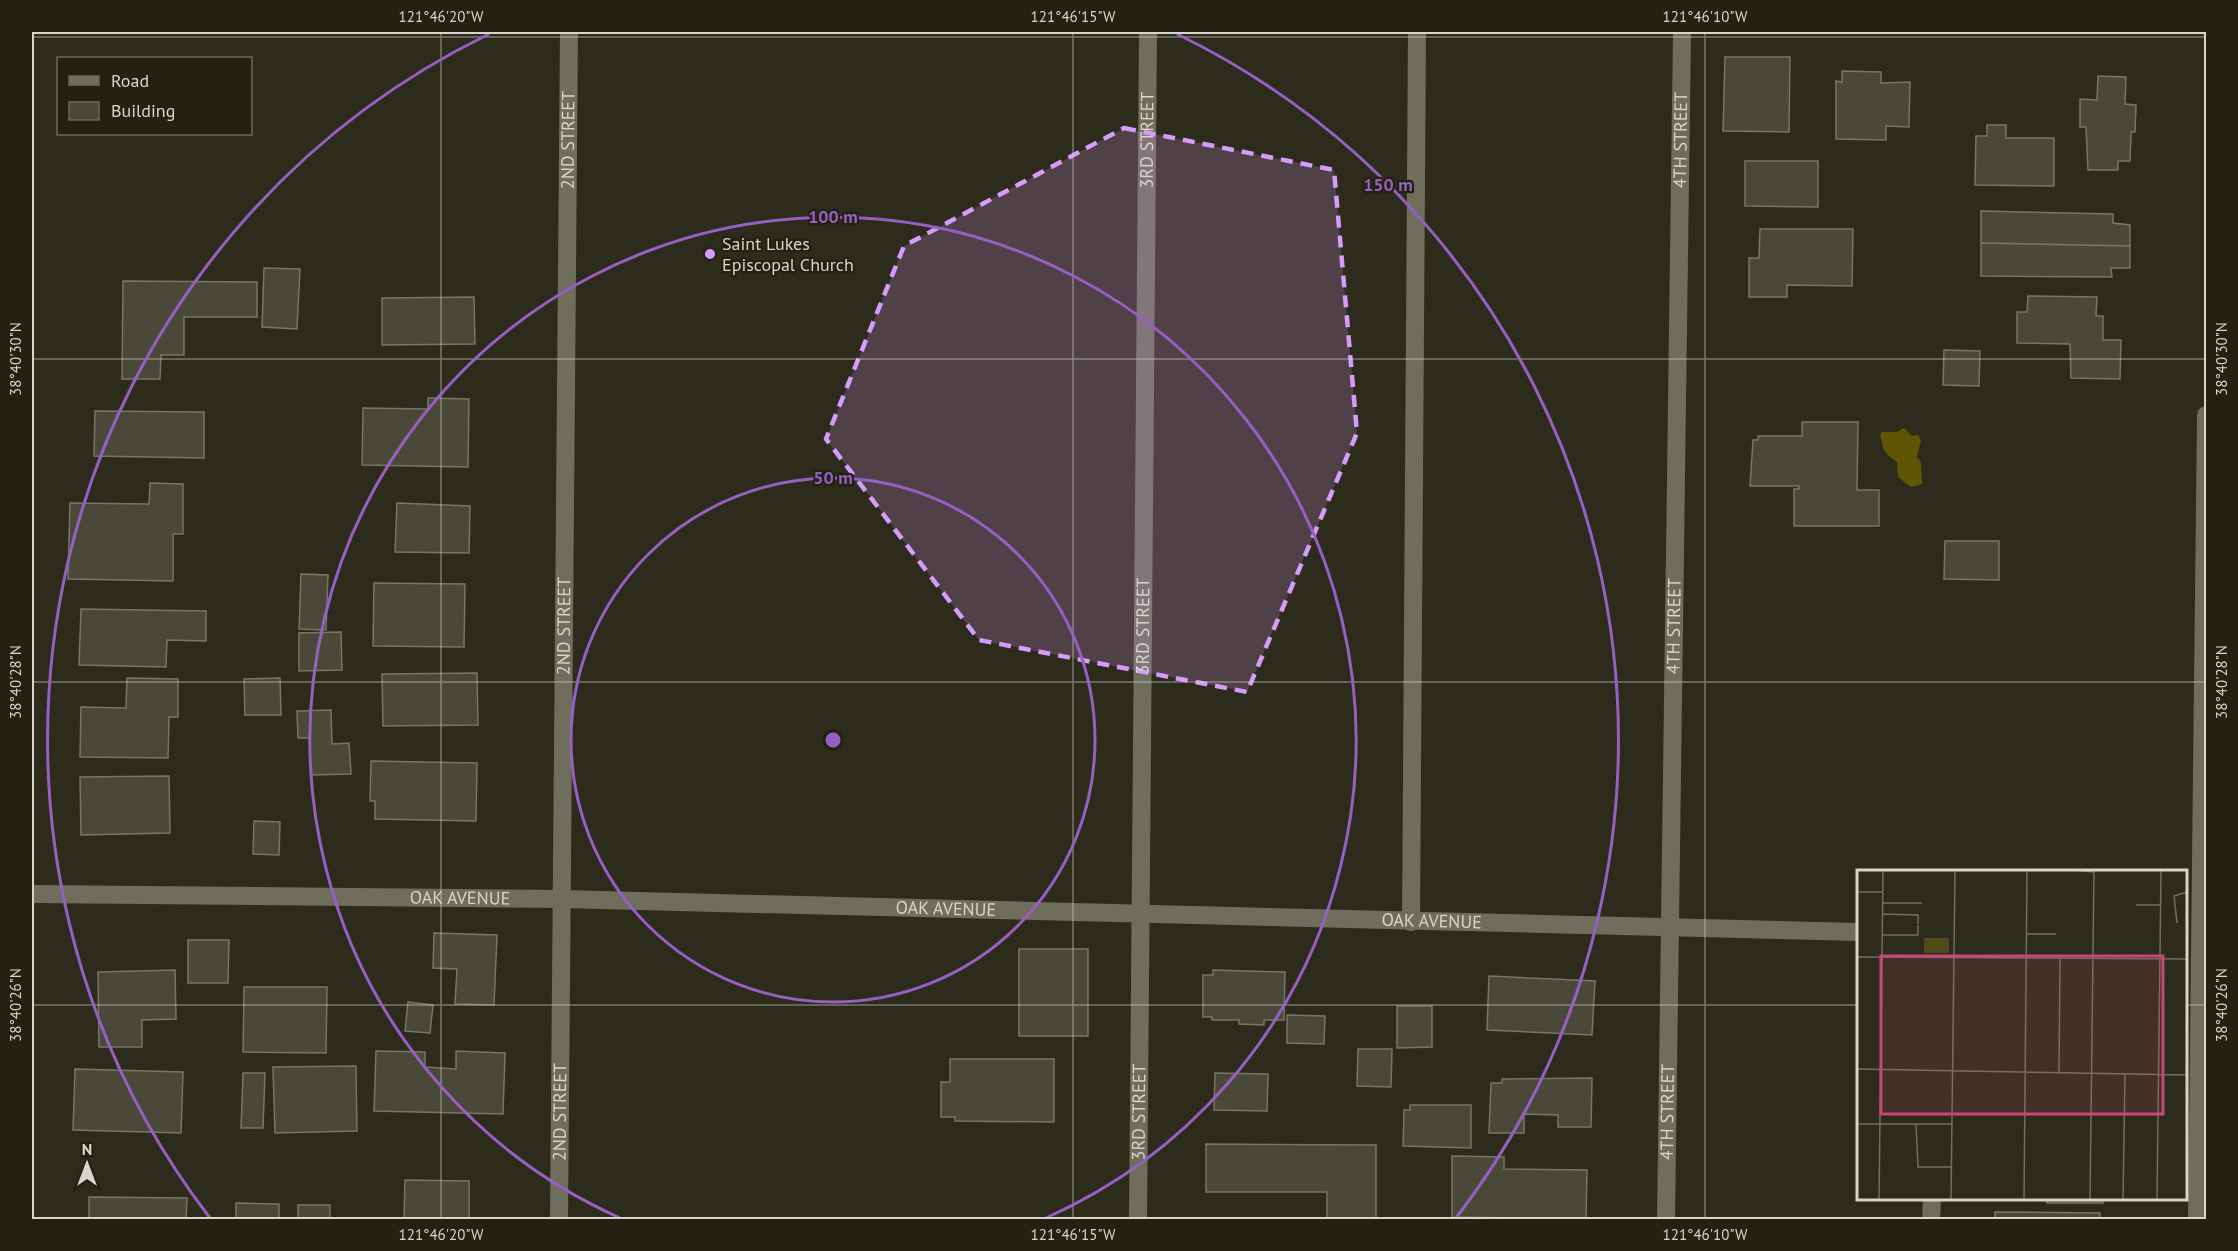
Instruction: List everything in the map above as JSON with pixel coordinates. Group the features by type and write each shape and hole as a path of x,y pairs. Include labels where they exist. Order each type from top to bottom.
{"street":[{"name":"2ND STREET","path":"559,1220 569,32"},
{"name":"3RD STREET","path":"1138,1220 1148,32"},
{"path":"1411,922 1417,32"},
{"name":"4TH STREET","path":"1666,1220 1682,32"},
{"path":"2197,1220 2197,939 2206,415"},
{"name":"OAK AVENUE","path":"32,894 562,899 1857,932"},
{"path":"1931,1220 1932,1200"}],"highlighted area":[{"path":"1124,128 1334,170 1357,433 1247,692 979,640 826,439 904,246"}],"shaded area":[{"path":"1904,428 1912,436 1918,435 1921,440 1917,457 1921,462 1922,484 1911,487 1898,477 1897,462 1885,451 1880,435 1882,432 1897,432"}],"building":[{"path":"1725,57 1790,57 1789,132 1723,131"},
{"path":"1842,71 1881,72 1881,83 1910,82 1909,127 1886,126 1886,140 1836,139 1836,81 1842,82"},
{"path":"2098,76 2126,77 2125,104 2136,105 2135,132 2131,132 2130,161 2118,161 2118,170 2088,170 2086,127 2080,127 2080,99 2097,100"},
{"path":"1987,125 2006,125 2006,138 2054,138 2054,186 1975,185 1976,136 1987,136"},
{"path":"1745,161 1818,161 1818,207 1745,206"},
{"path":"1981,211 2113,214 2113,223 2130,225 2130,246 1981,243"},
{"path":"1760,229 1853,229 1852,286 1787,285 1787,297 1749,297 1749,258 1759,258"},
{"path":"1981,243 2130,246 2130,268 2111,268 2112,277 1981,276"},
{"path":"264,268 300,269 297,329 262,327"},
{"path":"123,281 257,282 257,317 184,317 184,355 161,355 160,379 122,379"},
{"path":"2028,296 2097,297 2096,316 2103,316 2103,340 2121,340 2120,379 2071,378 2070,344 2017,343 2017,312 2027,312"},
{"path":"474,297 475,344 382,345 382,298"},
{"path":"1944,350 1980,351 1979,386 1943,385"},
{"path":"428,398 469,399 468,467 362,465 363,408 428,409"},
{"path":"95,411 204,412 204,458 94,456"},
{"path":"1802,422 1858,422 1857,490 1879,490 1879,526 1794,526 1794,489 1799,489 1799,486 1750,486 1753,440 1758,440 1758,436 1802,436"},
{"path":"150,483 183,484 183,534 173,534 173,581 68,579 70,503 149,504"},
{"path":"397,503 470,506 469,553 395,552"},
{"path":"1945,541 1999,541 1999,580 1944,579"},
{"path":"301,574 328,575 326,630 299,629"},
{"path":"374,583 465,584 464,647 373,646"},
{"path":"81,609 206,611 206,641 167,640 166,667 79,665"},
{"path":"341,632 342,670 299,671 299,633"},
{"path":"477,673 478,725 383,726 382,674"},
{"path":"127,678 178,679 178,717 169,717 168,758 80,757 81,707 126,708"},
{"path":"280,678 281,715 245,715 244,679"},
{"path":"331,710 332,744 349,743 351,774 311,775 310,738 298,738 297,711"},
{"path":"371,761 477,763 476,821 375,819 375,801 370,801"},
{"path":"169,776 170,833 81,835 80,777"},
{"path":"254,821 280,822 279,855 253,854"},
{"path":"434,933 497,935 494,1005 455,1004 457,969 433,968"},
{"path":"188,940 229,940 228,983 188,983"},
{"path":"1019,949 1088,949 1088,1036 1019,1036"},
{"path":"175,970 176,1019 142,1020 142,1047 99,1047 98,972"},
{"path":"1213,970 1285,972 1284,1020 1264,1020 1264,1025 1239,1024 1239,1020 1212,1020 1212,1017 1203,1017 1203,975 1213,975"},
{"path":"1489,976 1595,981 1592,1035 1487,1030"},
{"path":"244,987 327,987 326,1053 243,1052"},
{"path":"408,1002 433,1005 430,1033 405,1031"},
{"path":"1397,1006 1432,1006 1432,1047 1397,1048"},
{"path":"1287,1015 1325,1016 1324,1044 1287,1043"},
{"path":"1358,1049 1392,1049 1391,1087 1357,1086"},
{"path":"376,1051 425,1052 425,1067 456,1069 456,1051 505,1053 503,1114 374,1111"},
{"path":"950,1059 1054,1059 1054,1122 955,1121 955,1117 941,1117 941,1082 950,1082"},
{"path":"356,1066 357,1131 275,1133 273,1067"},
{"path":"75,1069 183,1072 181,1133 73,1130"},
{"path":"243,1073 265,1073 263,1128 241,1128"},
{"path":"1215,1073 1268,1074 1267,1111 1214,1110"},
{"path":"1592,1078 1591,1127 1558,1127 1558,1115 1524,1114 1524,1133 1489,1133 1491,1083 1502,1083 1502,1079"},
{"path":"1410,1105 1471,1105 1471,1148 1403,1146 1404,1110 1410,1110"},
{"path":"1206,1144 1376,1145 1376,1220 1327,1220 1327,1192 1206,1192"},
{"path":"1452,1156 1504,1157 1504,1169 1587,1170 1586,1219 1452,1217"},
{"path":"405,1180 469,1181 469,1220 404,1220"},
{"path":"89,1197 187,1198 186,1220 89,1220"},
{"path":"2047,1200 2103,1200 2103,1203 2047,1203"},
{"path":"236,1203 279,1204 279,1220 236,1220"},
{"path":"298,1205 330,1205 330,1220 298,1220"},
{"path":"1995,1212 2100,1213 2100,1220 1995,1220"}],"place":[{"name":"Saint Lukes Episcopal Church","path":"710,254"}]}
